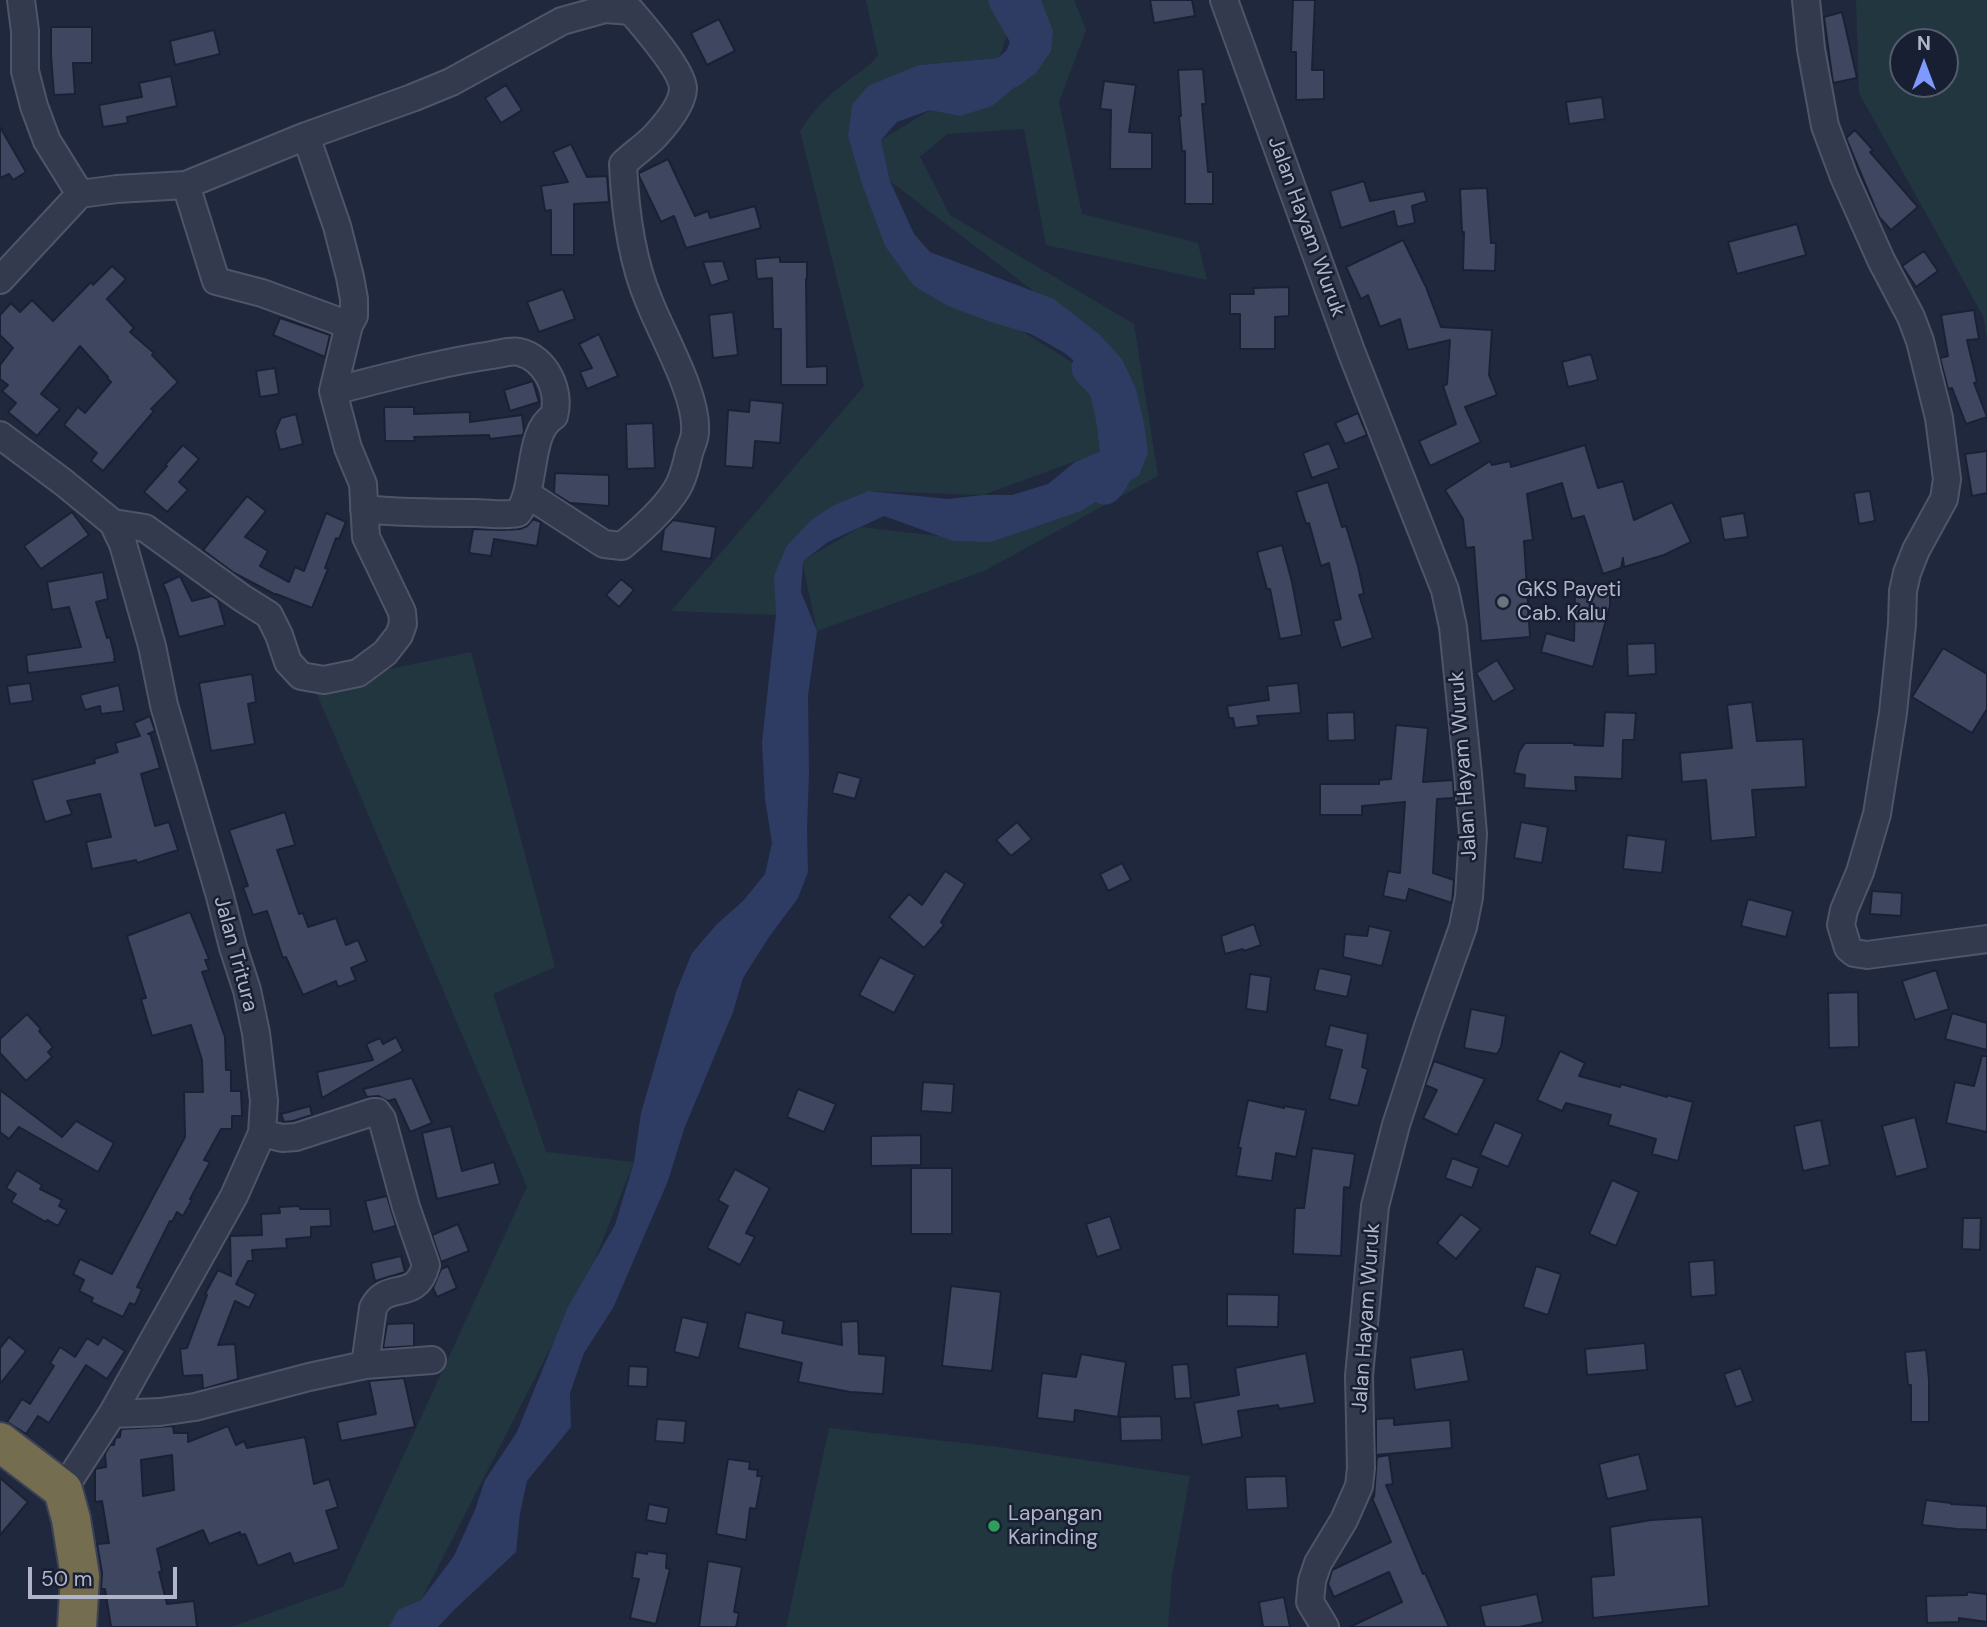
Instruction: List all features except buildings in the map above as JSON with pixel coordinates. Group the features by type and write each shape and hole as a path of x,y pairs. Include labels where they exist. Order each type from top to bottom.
{"highway":[{"path":"0,1441 63,1490 71,1519 80,1576 76,1627"}],"street":[{"path":"21,0 25,31 25,71 34,106 47,141 80,194"},
{"name":"Jalan Hayam Wuruk","path":"1224,0 1351,351 1446,590 1453,627 1472,822 1472,866 1463,927 1396,1125 1375,1206 1359,1376 1359,1486 1344,1520 1318,1563 1312,1581 1310,1602 1325,1627"},
{"path":"1806,0 1811,49 1825,127 1859,213 1911,317 1920,341 1939,418 1947,479 1944,499 1916,550 1907,573 1903,591 1893,713 1877,814 1860,872 1844,910 1841,926 1843,938 1847,948 1854,953 1867,955 1987,939"},
{"path":"0,280 80,194 186,185 306,136 431,91 479,68 562,21 605,9 631,11 645,26 680,78 683,89 671,116 654,137 623,164 624,190 637,267 648,300 678,365 692,407 695,432 680,484 662,508 622,547 604,544 527,494"},
{"path":"113,523 145,528 269,615 288,662 301,676 324,680 358,673 385,653 399,635 403,624 402,612 366,537 363,484 348,448 332,391 349,325 354,316 354,299 337,226 306,136"},
{"path":"186,185 216,281 262,293 349,325"},
{"path":"332,391 469,358 517,351 537,360 549,376 557,406 554,416 546,421 539,438 527,494 518,513 424,513 364,509"},
{"name":"Jalan Tritura","path":"0,435 113,523 123,544 152,646 164,705 247,990 262,1080 262,1133 233,1196 111,1414 63,1490"},
{"path":"262,1133 282,1138 296,1137 373,1112 377,1112 382,1119 406,1207 426,1265 416,1285 410,1289 382,1295 377,1300 373,1308 365,1365"},
{"path":"111,1414 195,1407 365,1365 432,1360"}],"shaded area":[{"path":"866,0 1007,0 1015,12 999,58 919,65 848,136 885,246 1091,374 1101,452 983,495 868,491 810,521 776,615 671,611 864,386 800,131 826,99 878,55"},
{"path":"1034,0 1074,0 1086,30 1059,102 1082,214 1198,243 1207,280 1046,245 1024,129 947,134 920,157 950,215 1134,324 1158,476 984,571 817,631 802,561 861,527 991,542 1138,475 1122,359 890,181 881,140 930,110 1014,88"},
{"path":"1856,0 1987,0 1987,339 1983,316 1859,93"},
{"path":"471,652 555,967 493,994 546,1152 634,1162 591,1269 421,1600 395,1627 231,1627 343,1587 527,1187 313,685"},
{"name":"Lapangan Karinding","path":"829,1428 999,1447 1190,1476 1172,1576 1168,1627 786,1627"}],"water":[{"path":"1007,0 1041,0 1053,31 1051,51 1036,73 992,106 960,116 930,110 897,122 881,140 890,181 914,234 930,252 1054,299 1100,335 1122,359 1136,389 1148,453 1139,475 1081,511 991,542 953,541 884,516 828,542 803,561 801,592 817,631 808,696 808,872 798,898 743,978 733,1012 684,1129 668,1181 613,1308 584,1353 570,1393 571,1427 527,1481 516,1552 438,1627 389,1627 398,1610 421,1600 454,1556 485,1480 517,1432 568,1307 615,1225 634,1162 641,1113 676,992 692,953 717,924 743,901 765,874 772,843 765,799 762,742 776,615 774,576 786,547 810,521 832,506 868,491 948,499 1012,495 1048,484 1075,462 1120,443 1121,430 1091,374 1063,352 1031,334 948,306 914,286 885,246 848,136 852,105 868,86 919,65 998,58 1018,49 1025,27"}],"waterway":[{"path":"1006,0 1029,40 1022,60 1011,70"},
{"path":"1089,368 1107,391 1114,425 1116,468 1105,487"}],"place":[{"name":"GKS Payeti Cab. Kalu","path":"1503,602"},
{"name":"Lapangan Karinding","path":"994,1526"}]}
